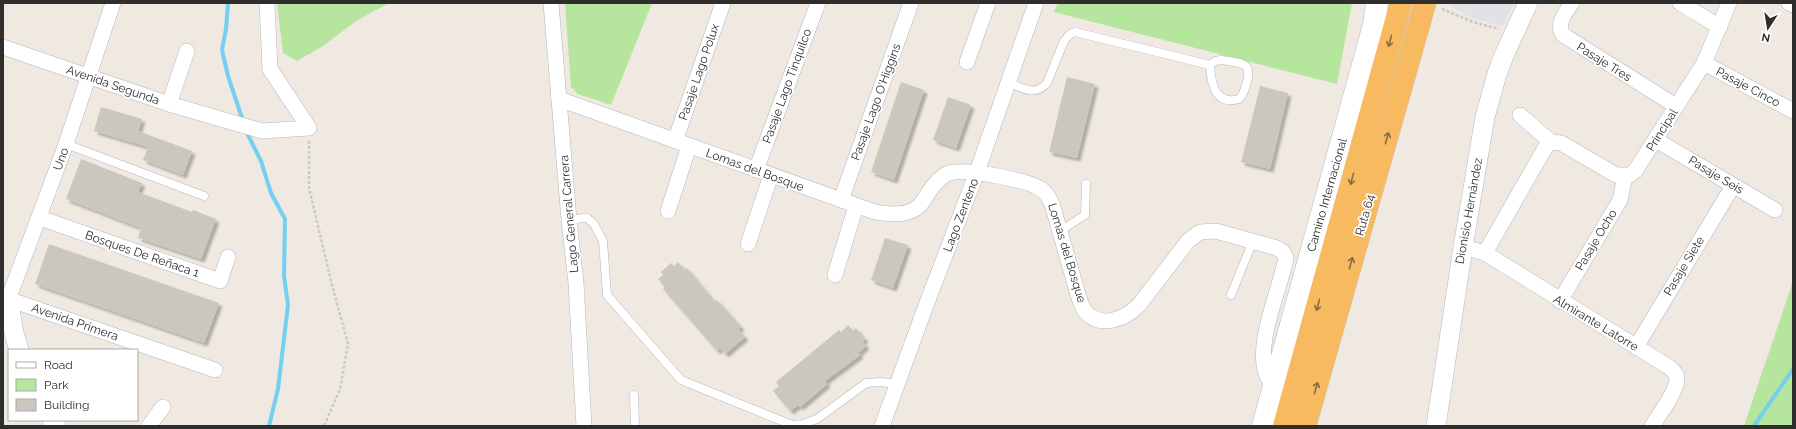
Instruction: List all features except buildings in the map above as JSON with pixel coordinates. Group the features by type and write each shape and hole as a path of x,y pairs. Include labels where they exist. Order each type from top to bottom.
{"highway":[{"name":"Ruta 64","path":"1284,426 1401,3"},
{"name":"Ruta 64","path":"1305,426 1433,6"}],"main road":[{"name":"Camino Internacional","path":"1263,426 1374,25 1377,3"}],"street":[{"name":"Uno","path":"5,303 40,218 113,3"},
{"path":"169,104 262,131 309,128 270,69 267,3"},
{"name":"Lago General Carrera","path":"551,3 559,99 579,219 576,283 584,426"},
{"name":"Pasaje Lago Polux","path":"668,211 682,143 723,3"},
{"name":"Pasaje Lago Tinquilco","path":"756,170 818,3"},
{"name":"Pasaje Lago O'Higgins","path":"841,200 911,3"},
{"path":"967,62 988,3"},
{"name":"Lago Zenteno","path":"882,426 977,172 1036,3"},
{"name":"Dionisio Hernández","path":"1436,426 1463,247 1487,110 1497,74 1513,32 1528,3"},
{"name":"Pasaje Tres","path":"1572,3 1560,25 1560,30 1563,36 1676,106"},
{"path":"1680,3 1720,27"},
{"name":"Principal","path":"1625,176 1635,172 1704,63 1729,3"},
{"path":"1789,3 1793,5"},
{"name":"Avenida Segunda","path":"3,47 169,104 187,51"},
{"name":"Pasaje Cinco","path":"1704,63 1793,111"},
{"name":"Lomas del Bosque","path":"559,99 875,212 902,214 913,210 919,205 939,178 949,173 977,172 1032,185 1041,189 1047,194 1052,204 1079,298 1084,310 1100,320 1119,319 1130,314 1139,305 1188,241 1200,232 1216,231 1277,248 1283,252 1286,258 1264,342 1264,359 1267,375 1274,386"},
{"path":"1520,115 1551,142 1561,143 1616,175 1625,176"},
{"name":"Pasaje Seis","path":"1656,140 1775,210"},
{"path":"1485,253 1545,148 1551,142"},
{"path":"748,244 771,175"},
{"name":"Pasaje Ocho","path":"1560,301 1620,200 1625,176"},
{"name":"Pasaje Siete","path":"1636,347 1733,186"},
{"path":"835,275 856,206"},
{"name":"Bosques De Reñaca 1","path":"40,218 220,281 228,257"},
{"name":"Almirante Latorre","path":"1463,247 1485,253 1675,372 1678,378 1676,386 1652,426"},
{"path":"5,303 19,349"},
{"name":"Avenida Primera","path":"5,303 215,370"},
{"path":"148,426 163,408"}],"lane":[{"path":"1008,82 1027,90 1036,91 1040,89 1047,83 1066,37 1075,32 1210,65"},
{"path":"1221,60 1243,64 1248,67 1249,72 1243,95 1239,99 1227,101 1220,97 1211,81 1210,65 1215,61 1221,60"},
{"path":"66,144 204,196"},
{"path":"1060,231 1085,216 1086,184"},
{"path":"579,219 594,224 603,241 606,295 681,380 792,425 803,424 817,419 866,383 881,382 897,384"},
{"path":"1231,295 1253,241"},
{"path":"634,395 636,426"}],"path":[{"path":"1433,6 1473,22 1513,32"},
{"path":"309,128 309,188 331,281 348,344 340,389 324,426"}],"shaded area":[{"path":"1446,3 1514,3 1502,26 1471,18"}],"green space":[{"path":"277,3 389,3 356,21 323,46 297,61 283,53"},
{"path":"565,3 652,3 611,105 578,94 571,87"},
{"path":"1058,3 1352,3 1337,84 1054,12"},
{"path":"1793,281 1793,426 1744,426"}],"waterway":[{"path":"228,3 226,29 222,50 228,76 243,121"},
{"path":"246,131 261,161 271,193 285,219 284,276 288,305 278,389 269,426"},
{"path":"1754,426 1793,369"}]}
